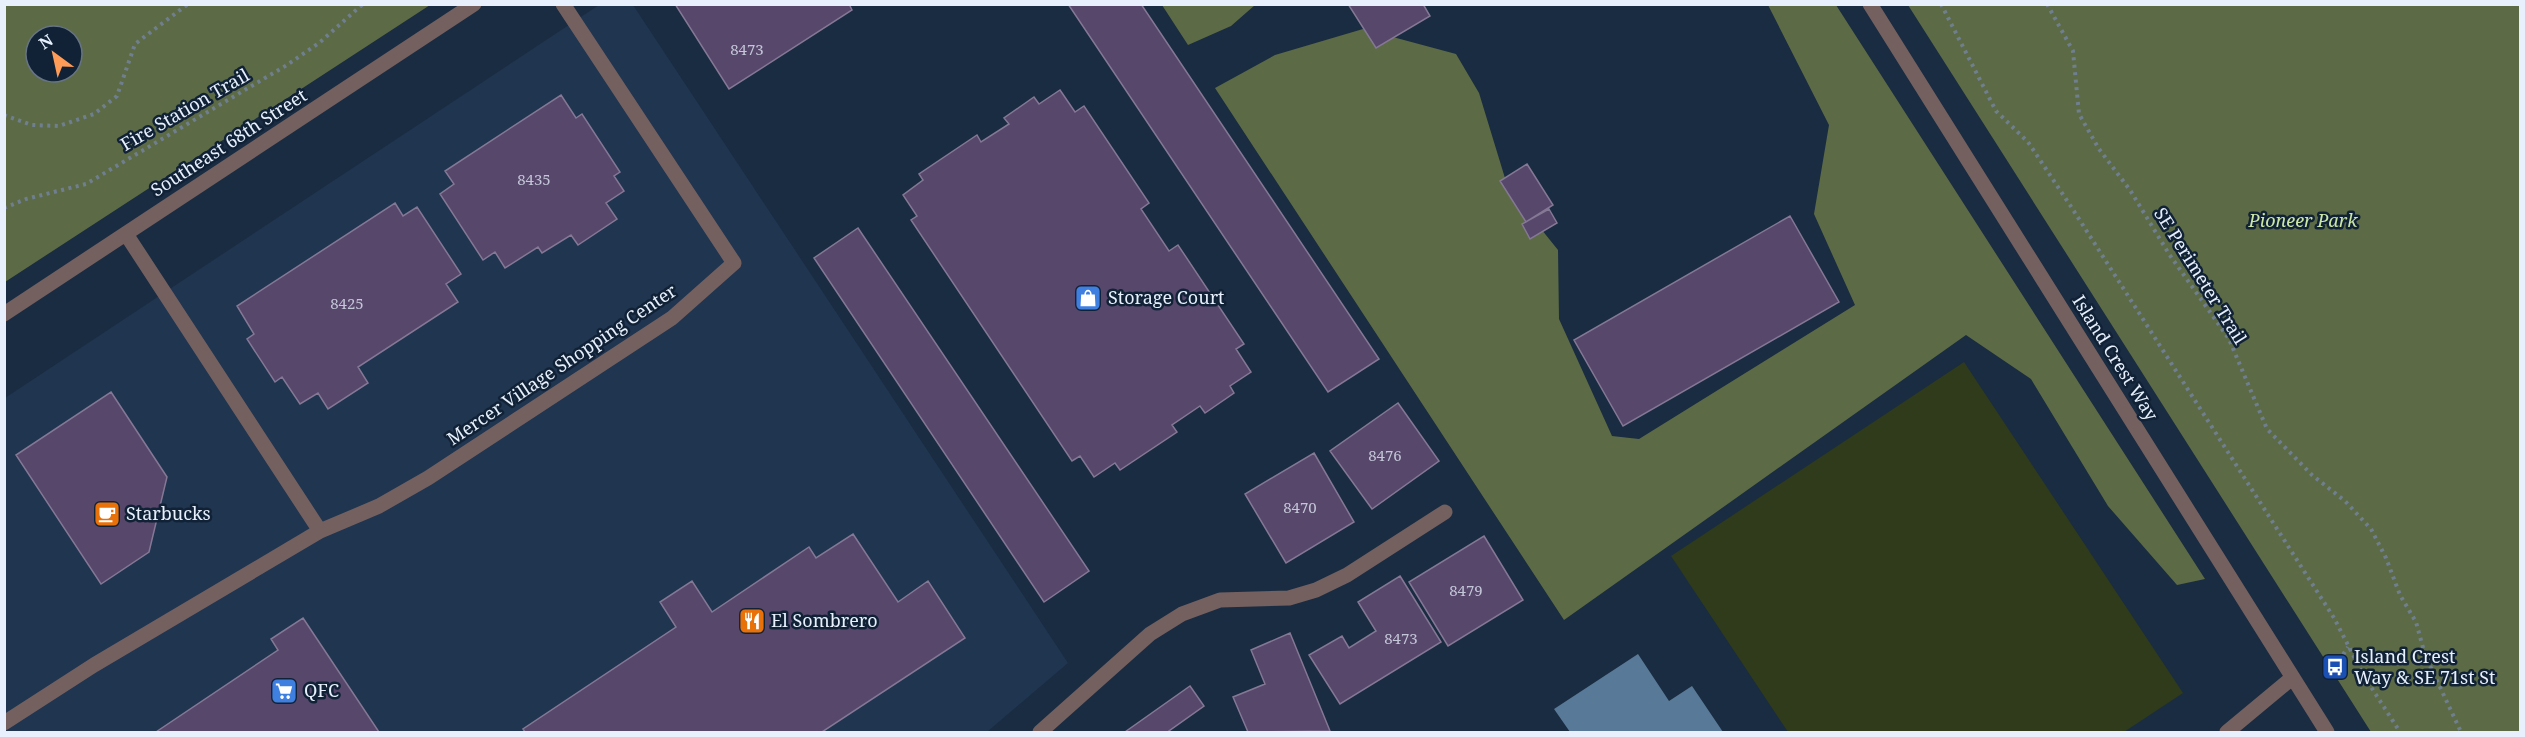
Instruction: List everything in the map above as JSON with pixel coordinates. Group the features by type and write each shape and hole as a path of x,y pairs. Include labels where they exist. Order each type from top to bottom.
{"street":[{"name":"Southeast 68th Street","path":"4,314 474,4"},
{"name":"Mercer Village Shopping Center","path":"4,723 94,665 320,531 380,506 428,478 672,318 734,263 563,4"},
{"name":"Island Crest Way","path":"1870,4 2327,732"},
{"path":"126,234 320,531"},
{"path":"1040,732 1150,634 1182,614 1220,600 1289,598 1316,590 1347,575 1445,512"},
{"path":"2227,732 2292,678"}],"path":[{"path":"4,115 32,125 59,126 94,114 117,96 135,44 189,4"},
{"name":"Fire Station Trail","path":"4,208 26,199 86,184 287,65 319,43 363,4"},
{"path":"1941,4 1996,111 2028,142 2070,205 2334,618 2348,646 2400,732"},
{"name":"SE Perimeter Trail","path":"2047,4 2073,51 2079,114 2099,149 2130,189 2169,254 2229,339 2267,429 2312,475 2345,501 2371,529 2386,558 2400,595 2416,622 2425,655 2461,732"},
{"path":"2336,667 2348,646"}],"shaded area":[{"path":"599,5 633,5 1068,663 987,732 5,732 5,398"},
{"path":"1638,654 1669,701 1692,686 1723,732 1570,732 1554,709"}],"green space":[{"path":"5,4 430,5 5,282"},
{"path":"1162,5 1255,5 1231,26 1188,45"},
{"path":"1768,5 1836,5 2205,579 2177,585 2108,506 2031,379 1966,335 1564,620 1215,88 1275,55 1363,29 1456,54 1479,93 1508,188 1558,250 1559,319 1612,436 1639,439 1855,305 1814,214 1829,125"},
{"name":"Pioneer Park","path":"1908,5 2520,5 2520,732 2371,732"},
{"path":"1964,362 2183,693 2124,732 1788,732 1671,556"}],"building":[{"path":"675,4 849,4 852,10 729,89"},
{"name":"Storage Court","path":"1068,4 1141,4 1379,359 1328,392"},
{"path":"1348,4 1423,4 1430,16 1376,48"},
{"name":"Storage Court","path":"1060,90 1075,112 1084,106 1149,203 1141,209 1169,251 1178,245 1244,344 1236,349 1251,372 1230,386 1234,393 1205,413 1200,406 1172,425 1177,432 1120,470 1115,463 1094,477 1080,456 1072,461 911,220 917,216 903,195 923,180 919,174 977,135 981,142 1009,124 1004,118 1034,97 1039,104"},
{"path":"561,95 576,118 582,114 620,172 614,176 624,191 606,203 617,219 578,245 571,235 542,253 538,247 505,268 495,252 483,260 440,194 454,184 445,171"},
{"path":"1527,164 1553,205 1526,222 1500,181"},
{"path":"395,203 403,216 417,207 461,274 446,284 458,302 358,367 368,383 328,409 318,393 300,404 282,377 275,382 247,339 254,334 237,306"},
{"path":"1549,209 1557,223 1530,239 1522,224"},
{"path":"1790,216 1839,302 1623,426 1574,340"},
{"path":"858,228 1089,571 1044,602 814,258"},
{"name":"Starbucks","path":"111,392 167,477 149,552 101,584 16,455"},
{"path":"1398,403 1439,461 1372,509 1330,451"},
{"path":"1314,453 1354,522 1286,563 1245,494"},
{"path":"853,534 898,602 928,581 965,638 822,732 525,732 523,729 676,627 660,602 692,581 712,612 809,547 816,558"},
{"path":"1484,536 1523,600 1448,646 1409,582"},
{"path":"1400,576 1441,642 1340,704 1309,655 1342,636 1349,648 1376,631 1358,602"},
{"name":"QFC","path":"303,618 379,732 156,732 278,650 271,639"},
{"path":"1290,633 1330,731 1248,732 1233,697 1265,684 1251,650"},
{"path":"1190,686 1204,706 1169,731 1171,732 1125,732"}],"place":[{"name":"Storage Court","path":"1088,298"},
{"name":"Starbucks","path":"107,514"},
{"name":"El Sombrero","path":"752,621"},
{"name":"Island Crest Way & SE 71st St","path":"2335,667"},
{"name":"QFC","path":"284,691"}]}
